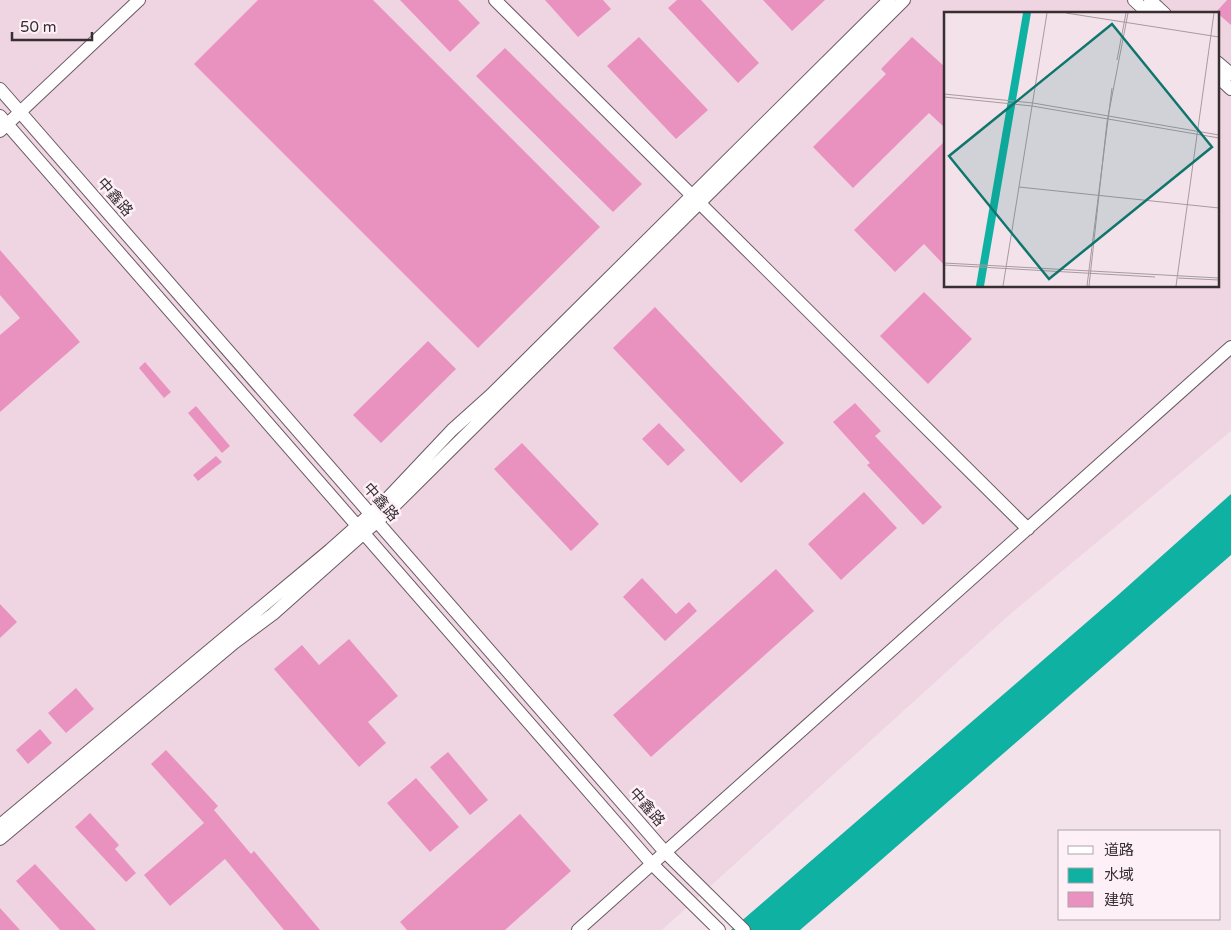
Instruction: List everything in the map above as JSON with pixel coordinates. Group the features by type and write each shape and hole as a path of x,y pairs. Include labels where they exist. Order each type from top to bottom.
{"street":[{"path":"139,0 20,112 2,124 652,864 718,930"},
{"path":"495,0 1028,529"},
{"path":"695,200 889,0"},
{"path":"0,840 234,643 273,614 373,518 385,501 452,430 491,395 904,0"},
{"path":"1134,0 1147,12"},
{"path":"1150,0 1163,12"},
{"path":"1218,63 1231,74"},
{"path":"1218,77 1231,89"},
{"name":"中鑫路","path":"0,89 665,852 744,930"},
{"path":"578,930 1231,347"},
{"path":"0,826 228,636 360,530"}],"shaded area":[{"path":"0,0 1231,0 1231,431 1008,616 662,930 0,930"}],"water":[{"path":"1231,494 1231,555 800,930 731,930 1117,596"}],"building":[{"path":"258,0 373,0 600,227 478,348 194,64"},
{"path":"400,0 458,0 480,23 450,52"},
{"path":"545,0 603,0 611,9 578,37"},
{"path":"677,0 701,0 759,63 738,83 668,8"},
{"path":"763,0 825,0 792,31"},
{"path":"1227,0 1231,0 1231,25 1218,12 1216,12"},
{"path":"639,37 708,110 676,139 607,66"},
{"path":"912,37 944,66 944,127 929,113 853,188 813,147 886,74 881,69"},
{"path":"505,48 642,184 613,212 476,76"},
{"path":"944,142 944,265 924,244 895,272 854,230"},
{"path":"0,250 80,342 0,412 0,335 20,318 0,295"},
{"path":"924,292 972,339 928,384 880,336"},
{"path":"655,307 784,443 741,483 613,348"},
{"path":"428,341 456,369 381,443 353,415"},
{"path":"145,362 171,392 164,398 139,368"},
{"path":"855,403 881,431 875,436 942,507 923,525 867,465 870,463 833,422"},
{"path":"196,406 230,446 222,453 188,413"},
{"path":"659,423 685,450 668,466 642,439"},
{"path":"522,443 599,524 571,551 494,469"},
{"path":"216,456 222,462 198,481 193,475"},
{"path":"864,492 897,528 841,580 808,544"},
{"path":"776,569 814,611 651,757 613,715"},
{"path":"642,578 676,614 689,602 697,611 665,641 623,597"},
{"path":"0,604 17,622 0,638"},
{"path":"349,639 398,696 368,722 386,743 359,767 274,669 302,645 319,665"},
{"path":"76,688 94,709 66,733 48,713"},
{"path":"40,729 52,743 28,764 16,750"},
{"path":"166,750 218,806 214,810 251,854 254,851 320,930 284,930 225,859 170,906 144,875 204,823 151,764"},
{"path":"448,752 488,800 470,815 430,767"},
{"path":"416,778 459,827 430,852 387,803"},
{"path":"90,813 119,845 115,849 136,873 126,882 75,827"},
{"path":"520,814 571,871 505,930 407,930 400,922"},
{"path":"35,864 96,930 60,930 16,881"},
{"path":"0,908 20,930 0,930"}]}
